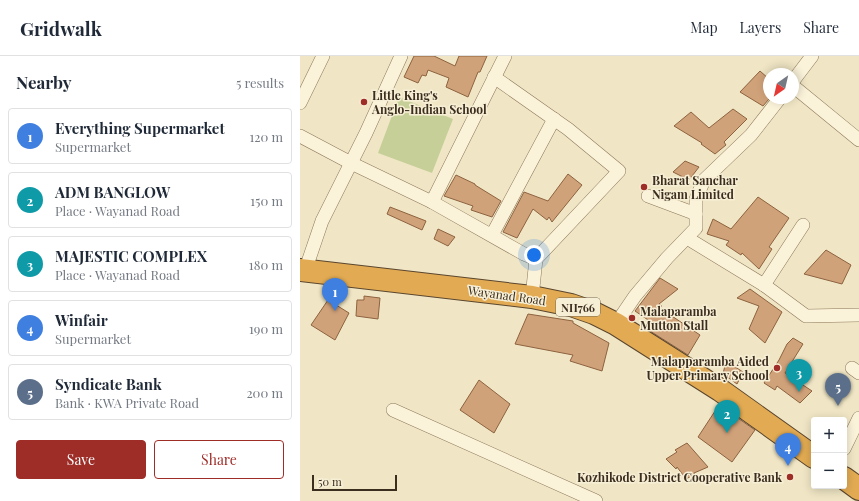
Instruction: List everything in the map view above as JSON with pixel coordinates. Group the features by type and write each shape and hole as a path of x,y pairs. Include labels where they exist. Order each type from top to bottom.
{"highway":[{"name":"Wayanad Road","path":"302,270 532,297 571,305 594,313 616,324 720,390 811,454"},
{"path":"847,480 859,489"}],"street":[{"path":"300,103 323,56"},
{"path":"302,270 322,221 366,133 401,56"},
{"path":"432,202 505,56"},
{"path":"799,73 812,56"},
{"path":"494,77 554,119 619,171 536,259 532,297"},
{"path":"799,91 859,140"},
{"path":"616,324 635,296 667,258 696,228 696,198 704,180 751,135 775,104"},
{"path":"492,235 554,119"},
{"path":"300,136 351,163 432,202 524,254 536,259"},
{"path":"648,196 696,214"},
{"path":"764,286 803,225"},
{"path":"687,238 764,286 806,316 859,316"},
{"path":"393,410 596,501"},
{"path":"847,443 859,418"}],"green space":[{"path":"399,97 453,119 432,173 378,153"}],"building":[{"path":"414,56 434,56 455,66 459,56 487,56 480,72 478,72 468,97 446,87 449,78 428,70 426,76 422,75 418,83 404,77"},
{"path":"760,71 763,74 763,104 765,104 763,106 740,92"},
{"path":"733,109 747,119 724,142 726,145 715,154 701,144 702,143 674,126 691,112 709,128"},
{"path":"685,161 699,167 689,180 673,172"},
{"path":"568,174 582,185 552,222 549,217 547,220 533,209 517,238 503,232 524,192 548,201"},
{"path":"456,175 475,184 501,201 492,217 471,210 473,206 444,196"},
{"path":"758,197 789,218 769,247 772,249 759,269 742,253 741,255 726,245 729,241 707,234 713,219 731,229"},
{"path":"390,207 426,221 422,230 387,214"},
{"path":"438,229 455,237 448,246 434,239"},
{"path":"826,250 851,265 842,284 804,274"},
{"path":"660,278 678,289 659,304 662,306 660,308 700,335 688,355 650,331 654,324 635,311"},
{"path":"750,289 782,312 765,343 749,329 759,306 737,298"},
{"path":"364,296 380,298 378,319 356,316 357,300 364,300"},
{"path":"328,300 349,313 335,340 311,325"},
{"path":"528,314 573,321 573,323 609,343 602,371 570,361 573,355 515,344"},
{"path":"793,338 803,344 785,373 812,391 800,403 777,386 775,390 764,383 779,360 787,344"},
{"path":"726,361 743,372 737,384 723,374"},
{"path":"479,380 510,404 494,433 460,410"},
{"path":"719,405 755,430 732,462 698,437"},
{"path":"687,443 708,467 694,473 695,474 686,479 677,467 676,469 666,459 677,452 675,450"}],"place":[{"name":"Little King's Anglo-Indian School","path":"364,102"},
{"name":"Bharat Sanchar Nigam Limited","path":"644,187"},
{"name":"Everything Supermarket","path":"335,311"},
{"name":"Malaparamba Mutton Stall","path":"632,318"},
{"name":"Malapparamba Aided Upper Primary School","path":"777,368"},
{"name":"MAJESTIC COMPLEX","path":"799,392"},
{"name":"Syndicate Bank","path":"838,406"},
{"name":"ADM BANGLOW","path":"727,433"},
{"name":"Winfair","path":"788,466"},
{"name":"Kozhikode District Cooperative Bank","path":"790,477"}]}
